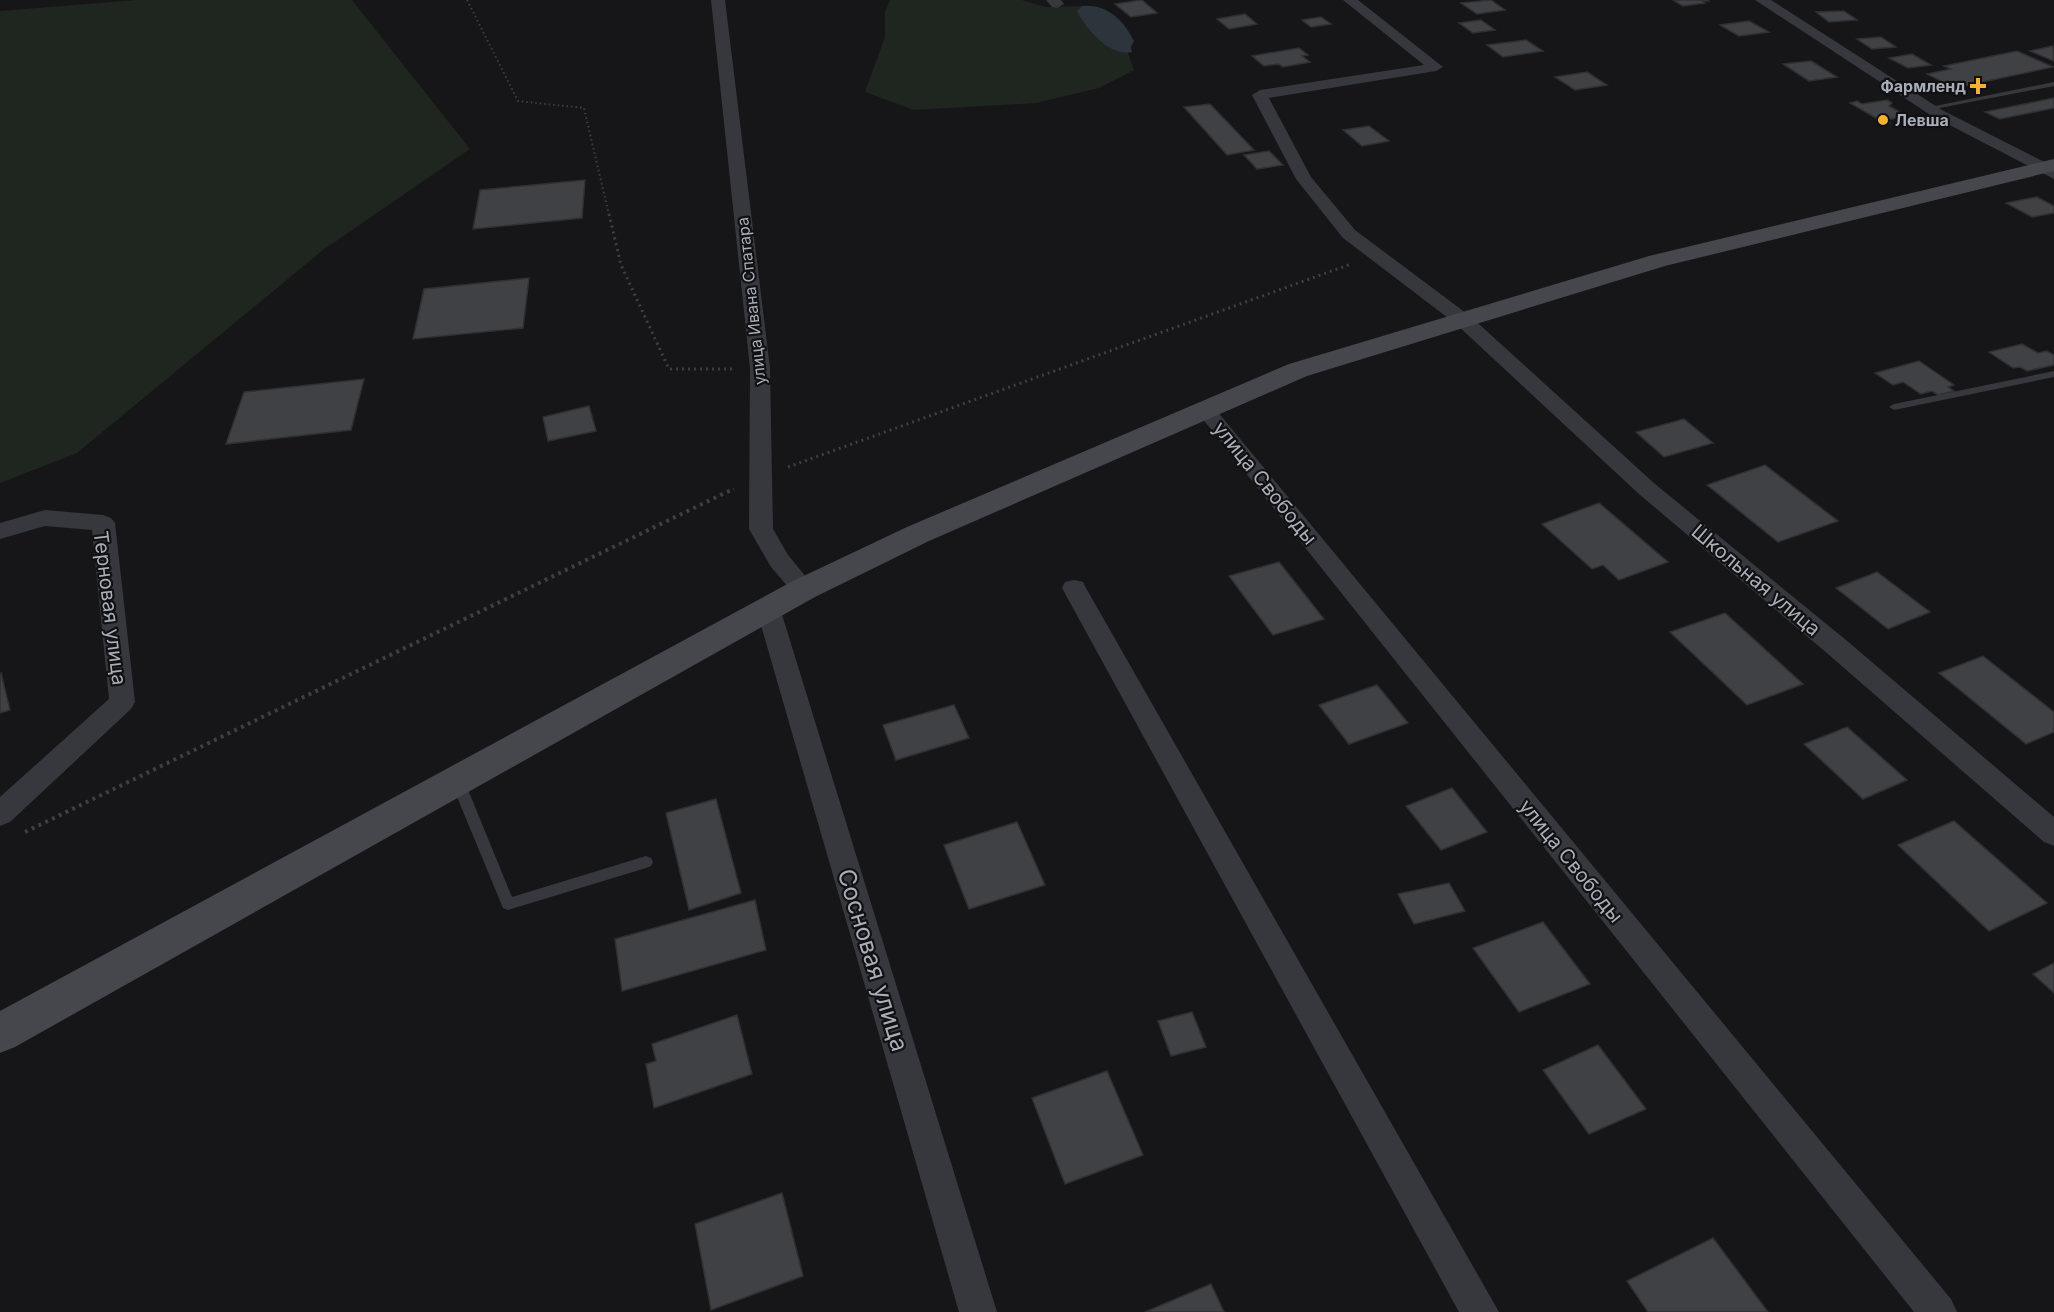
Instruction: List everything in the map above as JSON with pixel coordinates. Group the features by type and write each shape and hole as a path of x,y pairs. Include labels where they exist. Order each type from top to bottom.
{"main road":[{"path":"0,1033 804,589 918,534 1204,409 1298,370 1657,261 2050,169"}],"street":[{"name":"улица Ивана Спатара","path":"718,0 760,368 761,529 776,558 804,589"},
{"name":"Школьная улица","path":"1350,0 1436,67 1260,95 1304,179 1349,234 1463,320 1647,489 1837,647 2054,834"},
{"path":"1762,0 1929,108 2050,169"},
{"name":"улица Свободы","path":"1204,409 1938,1312"},
{"name":"Терновая улица","path":"0,531 45,518 103,523 122,702 0,814"},
{"path":"1074,588 1480,1312"},
{"name":"Сосновая улица","path":"768,608 978,1312"}],"lane":[{"path":"1929,108 2054,84"},
{"path":"1894,407 2054,374"},
{"path":"457,780 508,904 646,862"}],"path":[{"path":"468,0 518,101 584,108 621,265 669,369 760,368"},
{"path":"21,834 760,477 1376,254"}],"shaded area":[{"path":"137,0 352,0 470,149 323,250 77,453 0,483 0,11"},
{"path":"890,0 1022,0 1045,7 1082,6 1077,11 1122,53 1128,53 1134,70 1099,88 1036,103 914,110 865,92 885,37 885,12"},
{"path":"1082,6 1100,8 1114,15 1134,41 1131,47 1132,52 1116,51 1092,33 1077,11"}],"building":[{"path":"1142,0 1157,13 1131,17 1115,4"},
{"path":"1491,0 1505,10 1477,14 1461,3"},
{"path":"1673,0 1708,0 1709,1 1683,6"},
{"path":"1844,11 1857,20 1829,22 1816,12"},
{"path":"1245,14 1257,24 1229,29 1217,19"},
{"path":"1321,17 1331,24 1311,27 1302,20"},
{"path":"1481,20 1495,30 1473,33 1459,23"},
{"path":"1749,21 1769,32 1739,36 1720,25"},
{"path":"1881,37 1896,47 1872,49 1857,39"},
{"path":"1526,40 1543,51 1503,57 1487,45"},
{"path":"2053,46 2054,61 2030,51"},
{"path":"1299,48 1308,55 1302,56 1310,62 1283,67 1278,64 1264,66 1252,56"},
{"path":"2017,51 2053,67 1955,88 1927,74 1951,69 1944,66"},
{"path":"1912,54 1931,65 1908,68 1889,58"},
{"path":"1811,61 1837,77 1809,81 1783,64"},
{"path":"1587,72 1607,85 1575,90 1555,77"},
{"path":"2054,98 2054,108 2000,119 1985,112"},
{"path":"1887,100 1892,103 1889,106 1907,116 1886,120 1890,123 1886,124 1850,103 1857,101 1862,104"},
{"path":"1210,104 1254,150 1227,155 1184,107"},
{"path":"1369,126 1389,141 1362,146 1343,130"},
{"path":"1269,151 1283,165 1257,169 1244,155"},
{"path":"585,180 582,218 473,229 480,190"},
{"path":"2037,197 2054,206 2054,213 2032,217 2006,203"},
{"path":"529,278 523,328 413,339 424,289"},
{"path":"2022,344 2038,353 2047,351 2054,355 2054,365 2027,371 2020,367 2013,368 1989,352"},
{"path":"1919,361 1954,385 1948,387 1954,391 1938,395 1932,391 1921,394 1903,382 1893,385 1875,373"},
{"path":"364,379 351,430 226,444 244,392"},
{"path":"589,406 596,431 548,441 543,417"},
{"path":"1684,419 1713,443 1664,457 1636,432"},
{"path":"1765,465 1838,521 1778,542 1707,485"},
{"path":"1599,503 1668,562 1619,580 1603,565 1592,569 1542,524"},
{"path":"1279,562 1324,619 1273,635 1229,576"},
{"path":"1877,572 1930,612 1888,629 1836,588"},
{"path":"1725,613 1803,684 1747,705 1670,632"},
{"path":"1983,656 2054,712 2054,732 2026,744 1939,673"},
{"path":"0,674 10,710 0,713"},
{"path":"1377,685 1408,723 1349,744 1319,705"},
{"path":"954,705 969,738 896,760 883,725"},
{"path":"1847,727 1907,780 1863,799 1804,744"},
{"path":"1452,788 1487,832 1441,850 1406,806"},
{"path":"716,799 741,893 689,910 666,813"},
{"path":"1954,821 2047,903 1989,931 1898,845"},
{"path":"1017,822 1045,885 969,909 944,845"},
{"path":"1449,883 1465,911 1414,924 1398,894"},
{"path":"755,900 766,950 622,991 615,939"},
{"path":"1543,922 1590,984 1519,1012 1473,948"},
{"path":"2054,963 2054,993 2033,974"},
{"path":"1192,1012 1206,1047 1171,1056 1158,1021"},
{"path":"737,1015 752,1074 654,1108 646,1064 656,1061 652,1044"},
{"path":"1598,1045 1646,1109 1589,1134 1543,1070"},
{"path":"1107,1071 1143,1155 1065,1184 1032,1098"},
{"path":"782,1193 803,1276 711,1310 695,1224"},
{"path":"1713,1238 1768,1312 1648,1312 1627,1281"},
{"path":"1211,1284 1224,1312 1145,1312"}],"place":[{"name":"Фармленд","path":"1978,86"},
{"name":"Левша","path":"1883,120"}]}
